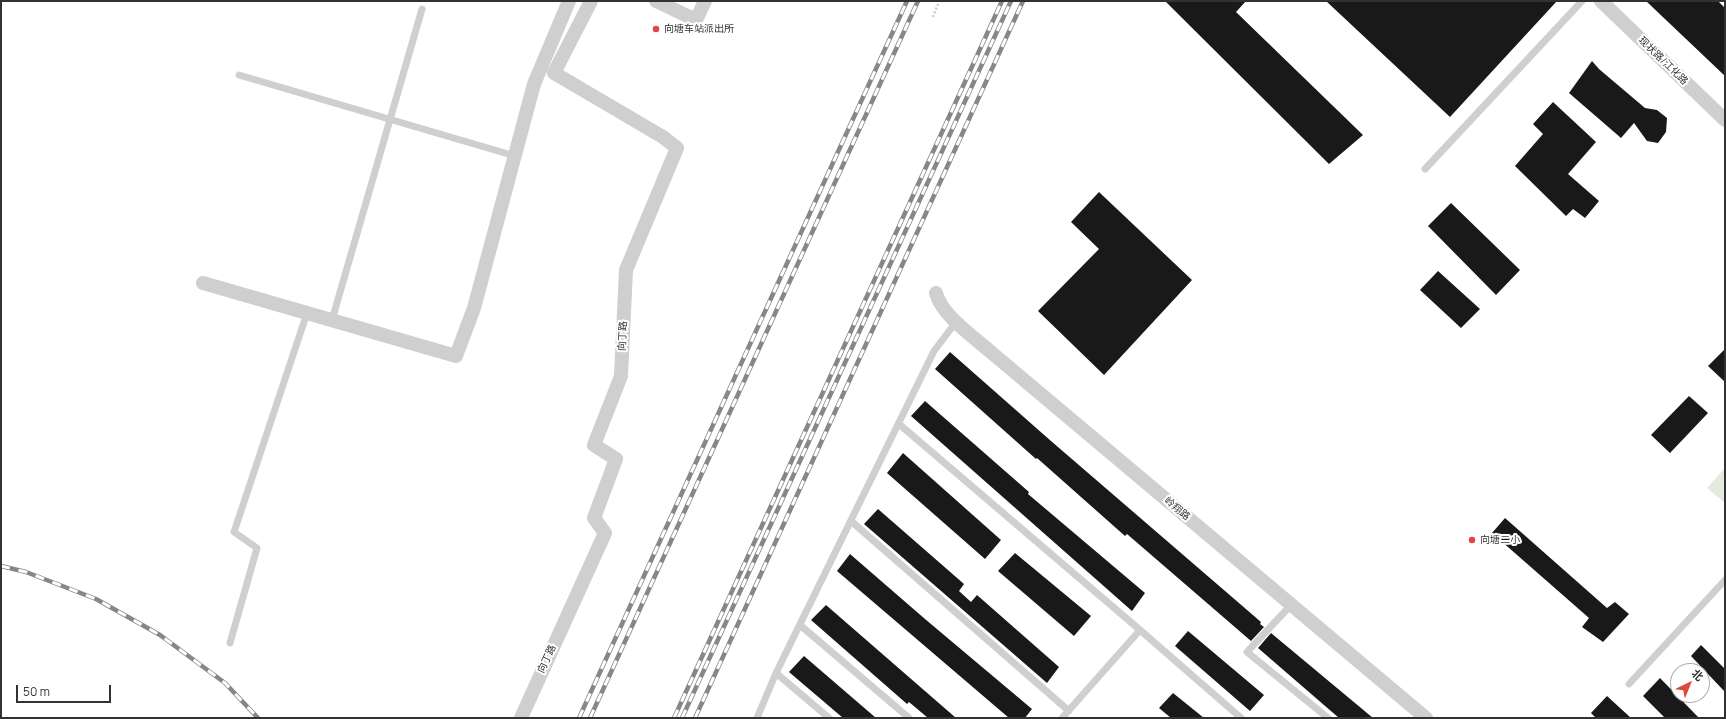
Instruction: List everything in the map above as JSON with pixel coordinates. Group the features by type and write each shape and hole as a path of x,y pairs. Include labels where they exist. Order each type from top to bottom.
{"street":[{"path":"203,283 456,356 474,308 534,84 569,1"},
{"name":"向丁路","path":"522,718 605,533 594,518 616,459 594,445 621,376 626,270 677,148 663,136 554,74 591,1"},
{"path":"656,1 696,20 705,1"},
{"name":"现状路/江化路","path":"1600,1 1725,120"},
{"name":"岭翔路","path":"936,293 939,303 956,322 1426,718"}],"lane":[{"path":"1425,168 1582,1"},
{"path":"332,320 422,9"},
{"path":"239,75 514,156"},
{"path":"230,643 257,548 234,532 307,313"},
{"path":"757,718 776,673 934,351 956,322"},
{"path":"899,424 1241,718"},
{"path":"851,521 1069,711"},
{"path":"1629,684 1725,580"},
{"path":"1291,605 1247,652 1328,718"},
{"path":"800,625 909,718"},
{"path":"1062,718 1140,630"},
{"path":"776,673 829,718"}],"path":[{"path":"933,17 938,4"}],"shaded area":[{"path":"1725,468 1725,503 1707,488"}],"building":[{"path":"1165,1 1246,1 1236,12 1363,135 1329,164"},
{"path":"1326,1 1557,1 1450,117"},
{"path":"1646,1 1718,1 1725,8 1725,76"},
{"path":"1592,61 1599,69 1645,108 1657,110 1667,118 1666,132 1658,143 1647,141 1634,123 1621,138 1569,93"},
{"path":"1553,102 1596,142 1568,174 1599,201 1585,218 1573,209 1566,216 1515,166 1543,134 1533,124"},
{"path":"1099,192 1192,280 1104,375 1038,311 1099,249 1071,222"},
{"path":"1451,203 1520,270 1496,295 1428,226"},
{"path":"1438,271 1480,309 1461,328 1420,290"},
{"path":"1725,349 1725,382 1708,366"},
{"path":"950,352 1261,622 1260,624 1264,627 1251,641 1127,534 1125,536 1037,458 1036,459 935,369"},
{"path":"1689,396 1708,413 1670,453 1651,435"},
{"path":"925,401 1029,492 1028,494 1145,593 1132,611 911,416"},
{"path":"903,453 1001,540 985,559 887,473"},
{"path":"878,509 964,584 959,591 971,602 977,595 1059,667 1047,683 864,524"},
{"path":"1505,518 1607,608 1615,602 1629,614 1603,642 1582,627 1589,618 1492,533"},
{"path":"1015,553 1091,616 1074,636 998,571"},
{"path":"850,554 1032,709 1025,718 1009,718 837,571"},
{"path":"826,605 956,718 928,718 909,702 907,704 811,620"},
{"path":"1188,631 1264,695 1250,711 1175,646"},
{"path":"1271,633 1373,718 1339,718 1258,648"},
{"path":"1701,645 1725,669 1725,692 1710,676 1710,663 1698,663 1691,656"},
{"path":"804,656 876,718 843,718 789,672"},
{"path":"1660,678 1670,688 1670,703 1684,703 1699,718 1665,718 1643,696"},
{"path":"1173,693 1204,718 1171,718 1159,708"},
{"path":"1607,696 1631,718 1596,718 1591,713"}],"railway":[{"path":"579,718 907,1"},
{"path":"590,718 918,1"},
{"path":"674,718 1002,1"},
{"path":"682,718 1011,1"},
{"path":"695,718 1023,1"},
{"path":"1,566 26,572 96,599 160,635 225,683 258,718"}],"place":[{"name":"向塘车站派出所","path":"656,29"},
{"name":"向塘二小","path":"1472,540"}]}
